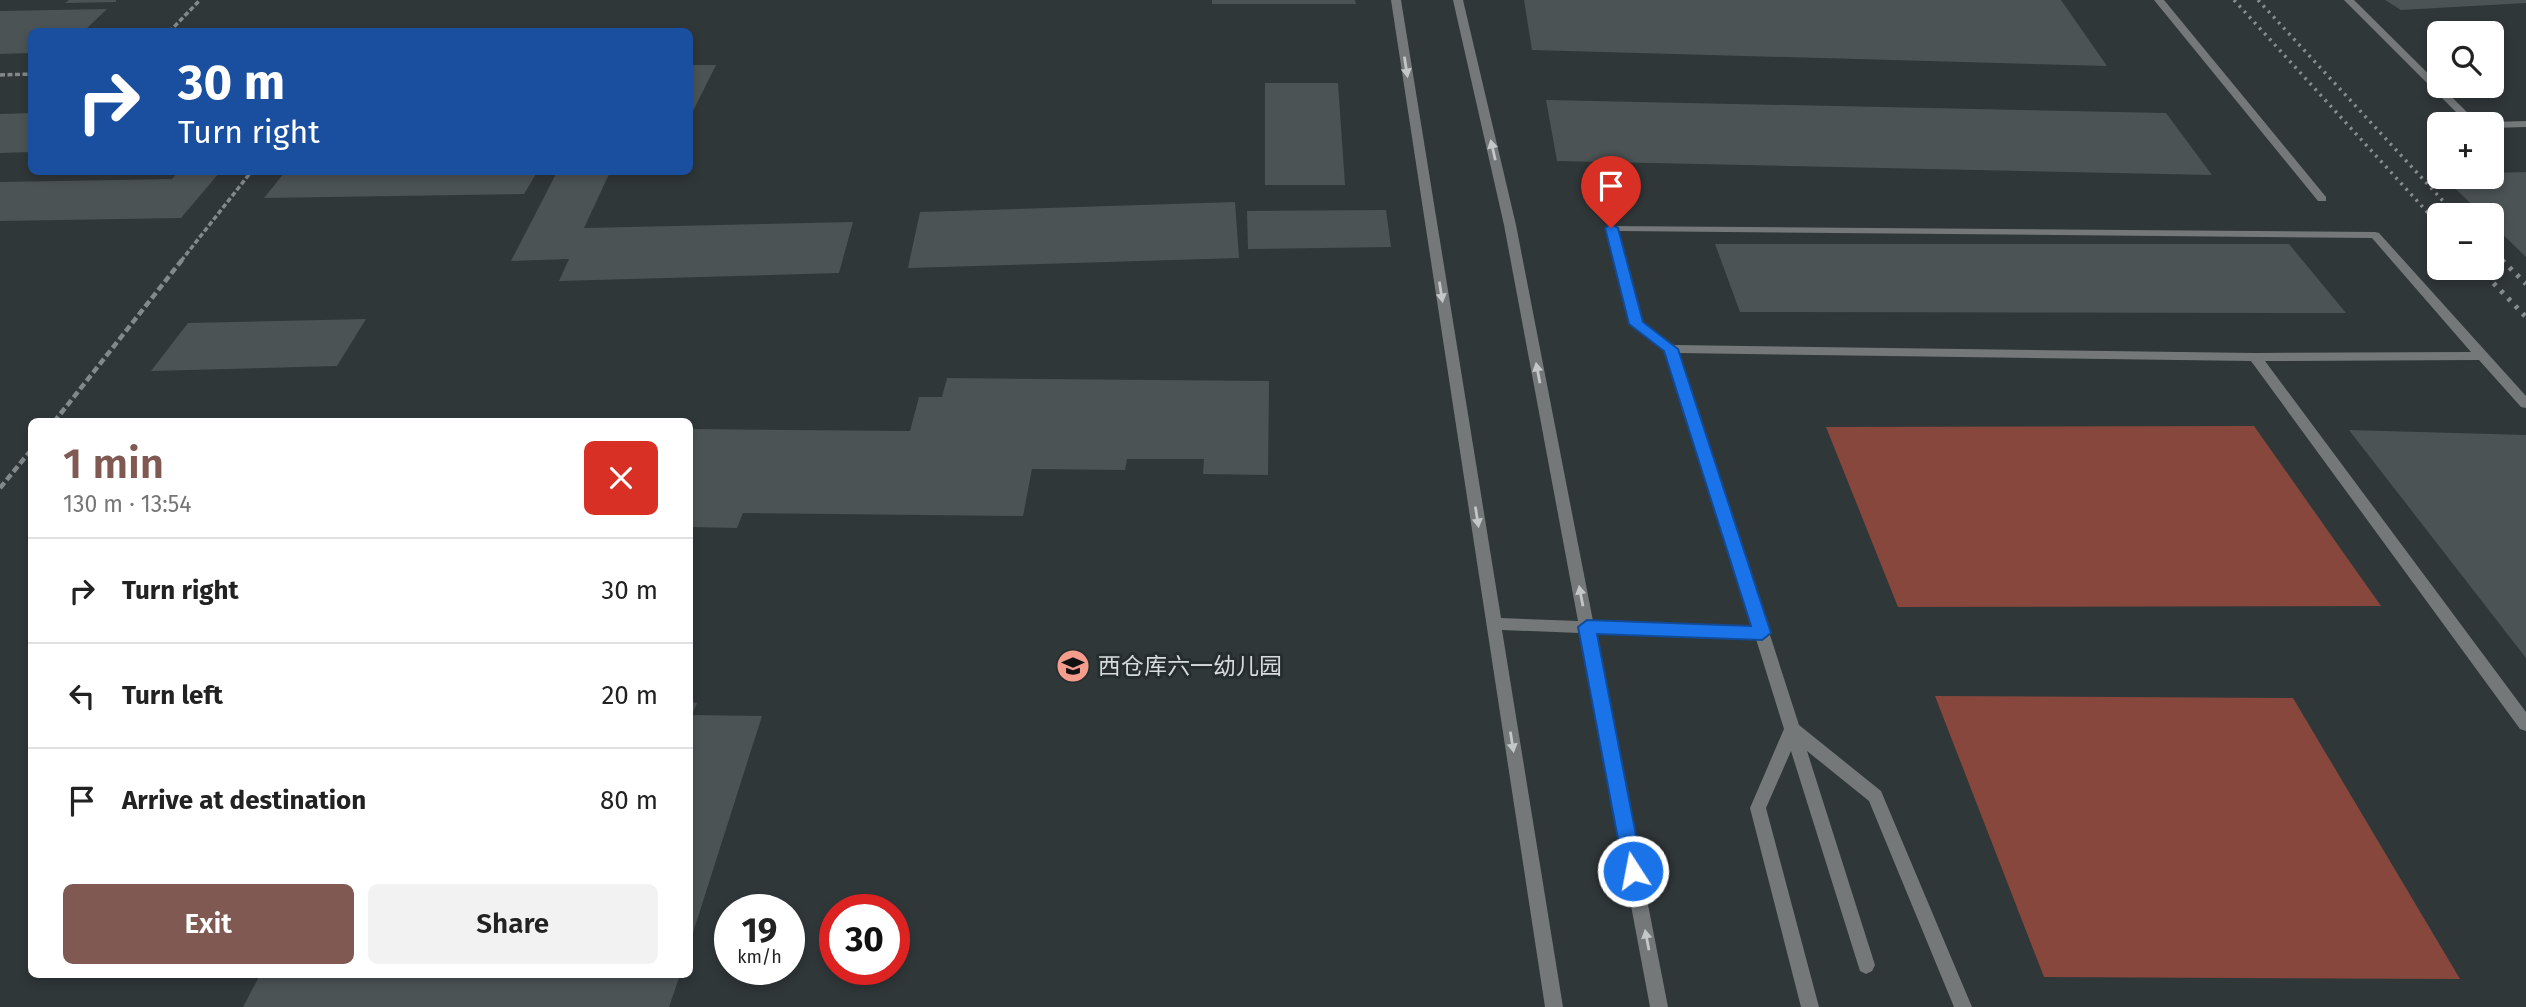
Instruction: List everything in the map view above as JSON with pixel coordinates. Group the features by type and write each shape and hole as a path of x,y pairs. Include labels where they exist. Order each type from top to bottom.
{"street":[{"path":"1396,0 1554,1007"},
{"path":"1458,0 1510,225 1659,1007"},
{"path":"2159,0 2322,199"},
{"path":"2349,0 2462,112"},
{"path":"2504,125 2526,124"},
{"path":"2482,356 2255,357 1671,349 1636,324 1611,228 2375,235 2526,404"},
{"path":"1671,349 1866,965"},
{"path":"2255,357 2526,724"},
{"path":"1494,624 1762,633"},
{"path":"1792,729 1758,807 1810,1007"},
{"path":"1792,729 1874,796 1963,1007"}],"path":[{"path":"173,28 200,0"},
{"path":"0,75 28,74"},
{"path":"57,418 249,175"},
{"path":"0,488 28,454"}],"shaded area":[{"path":"2254,426 2381,606 1898,607 1826,427"},
{"path":"1935,696 2293,698 2460,979 2044,977"}],"building":[{"path":"69,0 116,0 116,2 65,3"},
{"path":"1212,0 1355,0 1356,4 1212,4"},
{"path":"1524,0 2061,0 2107,66 1532,50"},
{"path":"2385,0 2526,0 2526,3 2401,10"},
{"path":"107,9 87,28 28,28 28,53 0,54 0,11"},
{"path":"693,65 716,65 693,111"},
{"path":"1265,83 1338,83 1345,185 1265,185"},
{"path":"1546,100 2166,113 2212,175 1557,161"},
{"path":"28,113 28,152 0,153 0,114"},
{"path":"2526,172 2526,257 2504,236 2504,203 2470,203 2456,189 2504,189 2504,173"},
{"path":"175,175 217,175 181,218 0,221 0,182 172,179"},
{"path":"283,175 535,175 524,194 264,198"},
{"path":"555,175 609,175 584,228 853,222 839,273 559,281 569,259 511,261"},
{"path":"1235,202 1239,258 908,268 920,212"},
{"path":"1386,210 1391,247 1248,249 1247,211"},
{"path":"1715,244 2289,244 2346,313 1740,312"},
{"path":"366,319 337,366 151,371 188,323"},
{"path":"947,378 1269,381 1268,475 1203,474 1204,459 1127,459 1125,470 1032,469 1023,516 743,513 737,528 693,527 693,429 910,431 919,397 942,397"},
{"path":"2349,430 2526,435 2526,658"},
{"path":"693,715 762,716 693,933"},
{"path":"258,978 679,978 669,1007 243,1007"}],"railway":[{"path":"2234,0 2427,212"},
{"path":"2258,0 2445,203"},
{"path":"2504,262 2526,284"},
{"path":"2491,280 2526,317"}],"place":[{"name":"西仓库六一幼儿园","path":"1073,666"}],"route":[{"path":"1611,228 1636,324 1671,349 1762,633 1587,627 1633,871"}]}
